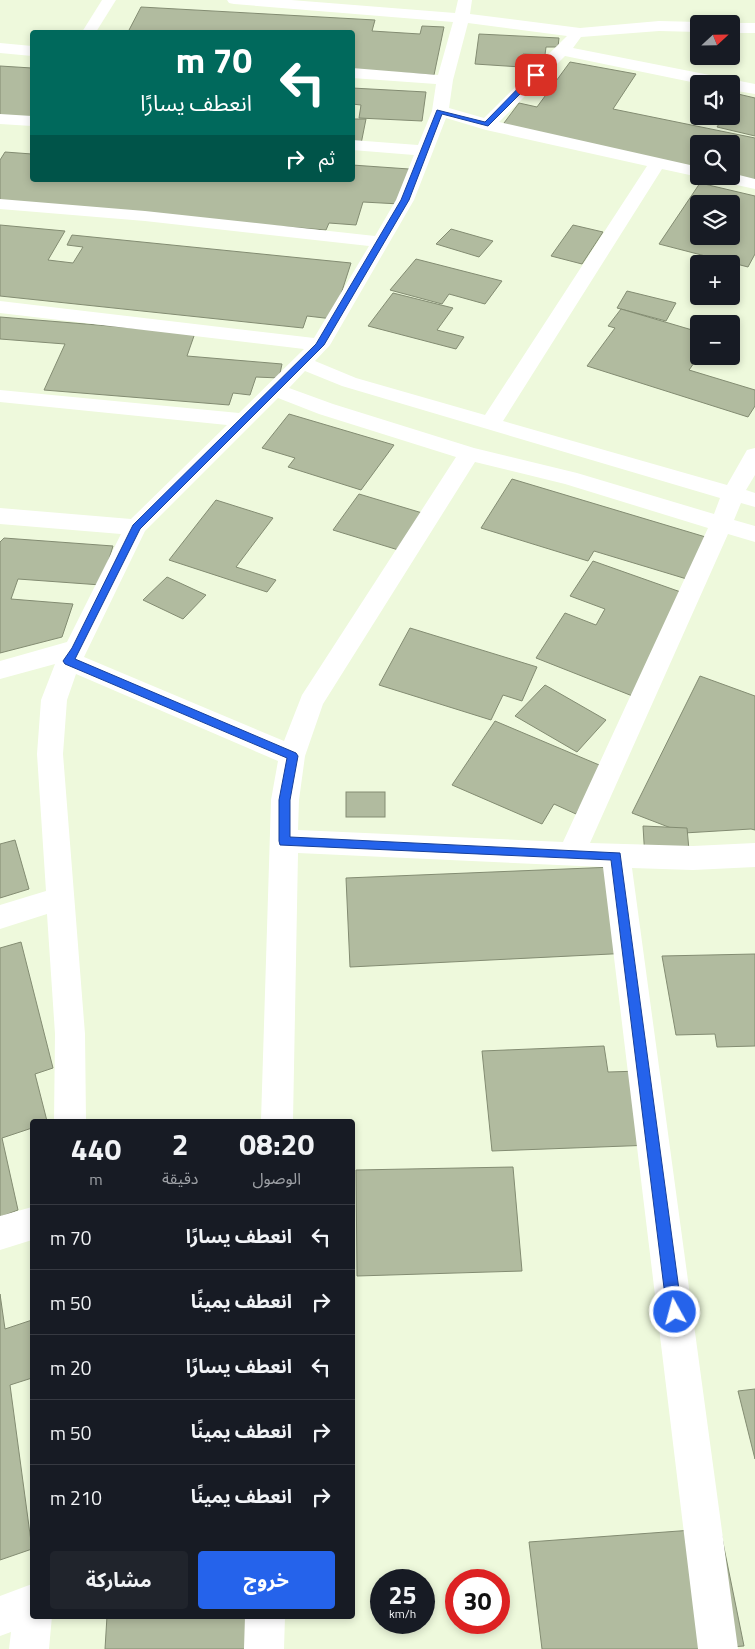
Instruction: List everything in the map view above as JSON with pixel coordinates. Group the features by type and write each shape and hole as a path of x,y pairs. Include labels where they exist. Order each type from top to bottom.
{"street":[{"path":"90,30 109,0"},
{"path":"234,0 463,9 580,33 658,26 690,27"},
{"path":"70,1119 70,1034 50,754 54,700 72,655 136,527 242,420 320,345 405,200 423,150 440,111 445,80 463,9"},
{"path":"740,28 755,28"},
{"path":"486,125 560,50 580,33"},
{"path":"0,48 30,51"},
{"path":"560,50 690,77"},
{"path":"355,73 445,80"},
{"path":"740,87 755,90"},
{"path":"440,111 486,125 690,170"},
{"path":"0,119 30,121"},
{"path":"355,145 423,150"},
{"path":"490,424 657,163"},
{"path":"740,181 755,184"},
{"path":"0,204 145,216 380,242"},
{"path":"0,306 320,345"},
{"path":"302,363 349,382 744,497"},
{"path":"326,409 349,382"},
{"path":"275,390 326,409 469,454 569,478 755,534"},
{"path":"0,396 242,420"},
{"path":"277,1119 285,800 292,756 311,702 469,454"},
{"path":"571,854 721,525 744,497 755,455"},
{"path":"0,516 136,527"},
{"path":"0,670 72,655 292,756"},
{"path":"284,841 616,856 693,858 755,855"},
{"path":"616,856 718,1649"},
{"path":"0,917 61,898"},
{"path":"0,1233 30,1225"},
{"path":"0,1616 30,1605"},
{"path":"29,1649 32,1619"},
{"path":"264,1649 265,1619"}],"building":[{"path":"141,7 375,20 372,31 420,34 422,26 444,27 434,75 355,70 355,30 129,30"},
{"path":"479,34 559,38 558,47 546,47 545,55 523,54 521,67 475,64"},
{"path":"570,62 636,74 613,109 755,138 755,181 740,178 740,135 690,135 690,167 501,127 519,103 537,107"},
{"path":"0,66 30,68 30,121 0,119"},
{"path":"355,88 426,92 422,121 359,118 361,105 355,104"},
{"path":"740,94 755,98 755,136 717,127 718,125 740,125"},
{"path":"355,119 366,119 360,149 355,148"},
{"path":"5,152 30,154 30,182 355,182 355,165 409,169 400,204 363,202 356,225 329,223 326,230 0,205 0,160"},
{"path":"699,185 708,185 755,196 755,254 748,267 740,265 740,255 702,255 659,244 690,198 690,245 740,245 740,195 692,195"},
{"path":"0,225 65,231 48,260 73,263 83,247 67,245 72,235 351,263 333,319 307,316 303,328 0,296"},
{"path":"573,225 603,232 582,264 551,256"},
{"path":"451,229 493,241 479,257 436,244"},
{"path":"416,259 502,281 485,304 449,294 442,304 390,290"},
{"path":"627,291 676,303 666,321 617,308"},
{"path":"393,293 453,308 437,330 464,337 456,349 368,326"},
{"path":"621,309 690,329 690,365 693,365 689,370 755,390 755,406 748,417 587,366 615,328 608,326"},
{"path":"0,317 195,333 187,356 282,364 279,378 256,377 250,395 233,393 229,405 44,390 65,344 0,339"},
{"path":"289,414 394,445 361,490 288,467 295,458 262,448"},
{"path":"512,479 719,541 700,583 594,551 588,561 481,528"},
{"path":"359,494 429,515 405,552 333,530"},
{"path":"216,500 273,518 236,567 276,580 267,592 169,560"},
{"path":"4,538 113,546 101,585 18,579 11,599 73,604 62,637 0,653 0,542"},
{"path":"593,561 692,596 635,697 536,658 565,613 596,625 605,609 570,596"},
{"path":"167,577 206,595 183,619 143,600"},
{"path":"410,628 537,667 522,701 503,695 491,720 379,685"},
{"path":"700,676 755,696 755,830 684,833 632,813"},
{"path":"545,685 606,720 577,752 515,716"},
{"path":"495,721 604,767 576,814 554,804 542,824 452,785"},
{"path":"346,792 385,792 385,817 346,817"},
{"path":"643,826 687,828 690,861 645,859"},
{"path":"15,840 29,889 0,898 0,844"},
{"path":"614,867 631,953 350,967 346,878"},
{"path":"21,942 53,1068 35,1074 46,1119 30,1119 30,1129 2,1138 18,1210 0,1217 0,948"},
{"path":"755,954 755,1046 717,1047 715,1034 676,1035 662,956"},
{"path":"604,1046 608,1072 641,1071 653,1145 492,1151 482,1051"},
{"path":"513,1167 522,1271 357,1276 356,1170"},
{"path":"0,1294 5,1329 30,1321 30,1379 10,1385 30,1534 30,1550 0,1560"},
{"path":"755,1389 755,1459 738,1391"},
{"path":"720,1528 744,1646 702,1649 542,1649 529,1542"},
{"path":"107,1619 264,1619 264,1649 105,1649"}],"route":[{"path":"536,75 486,125 440,111 423,150 405,200 320,345 242,420 136,527 76,649 68,661 292,756 285,800 284,841 616,856 675,1312"}]}
